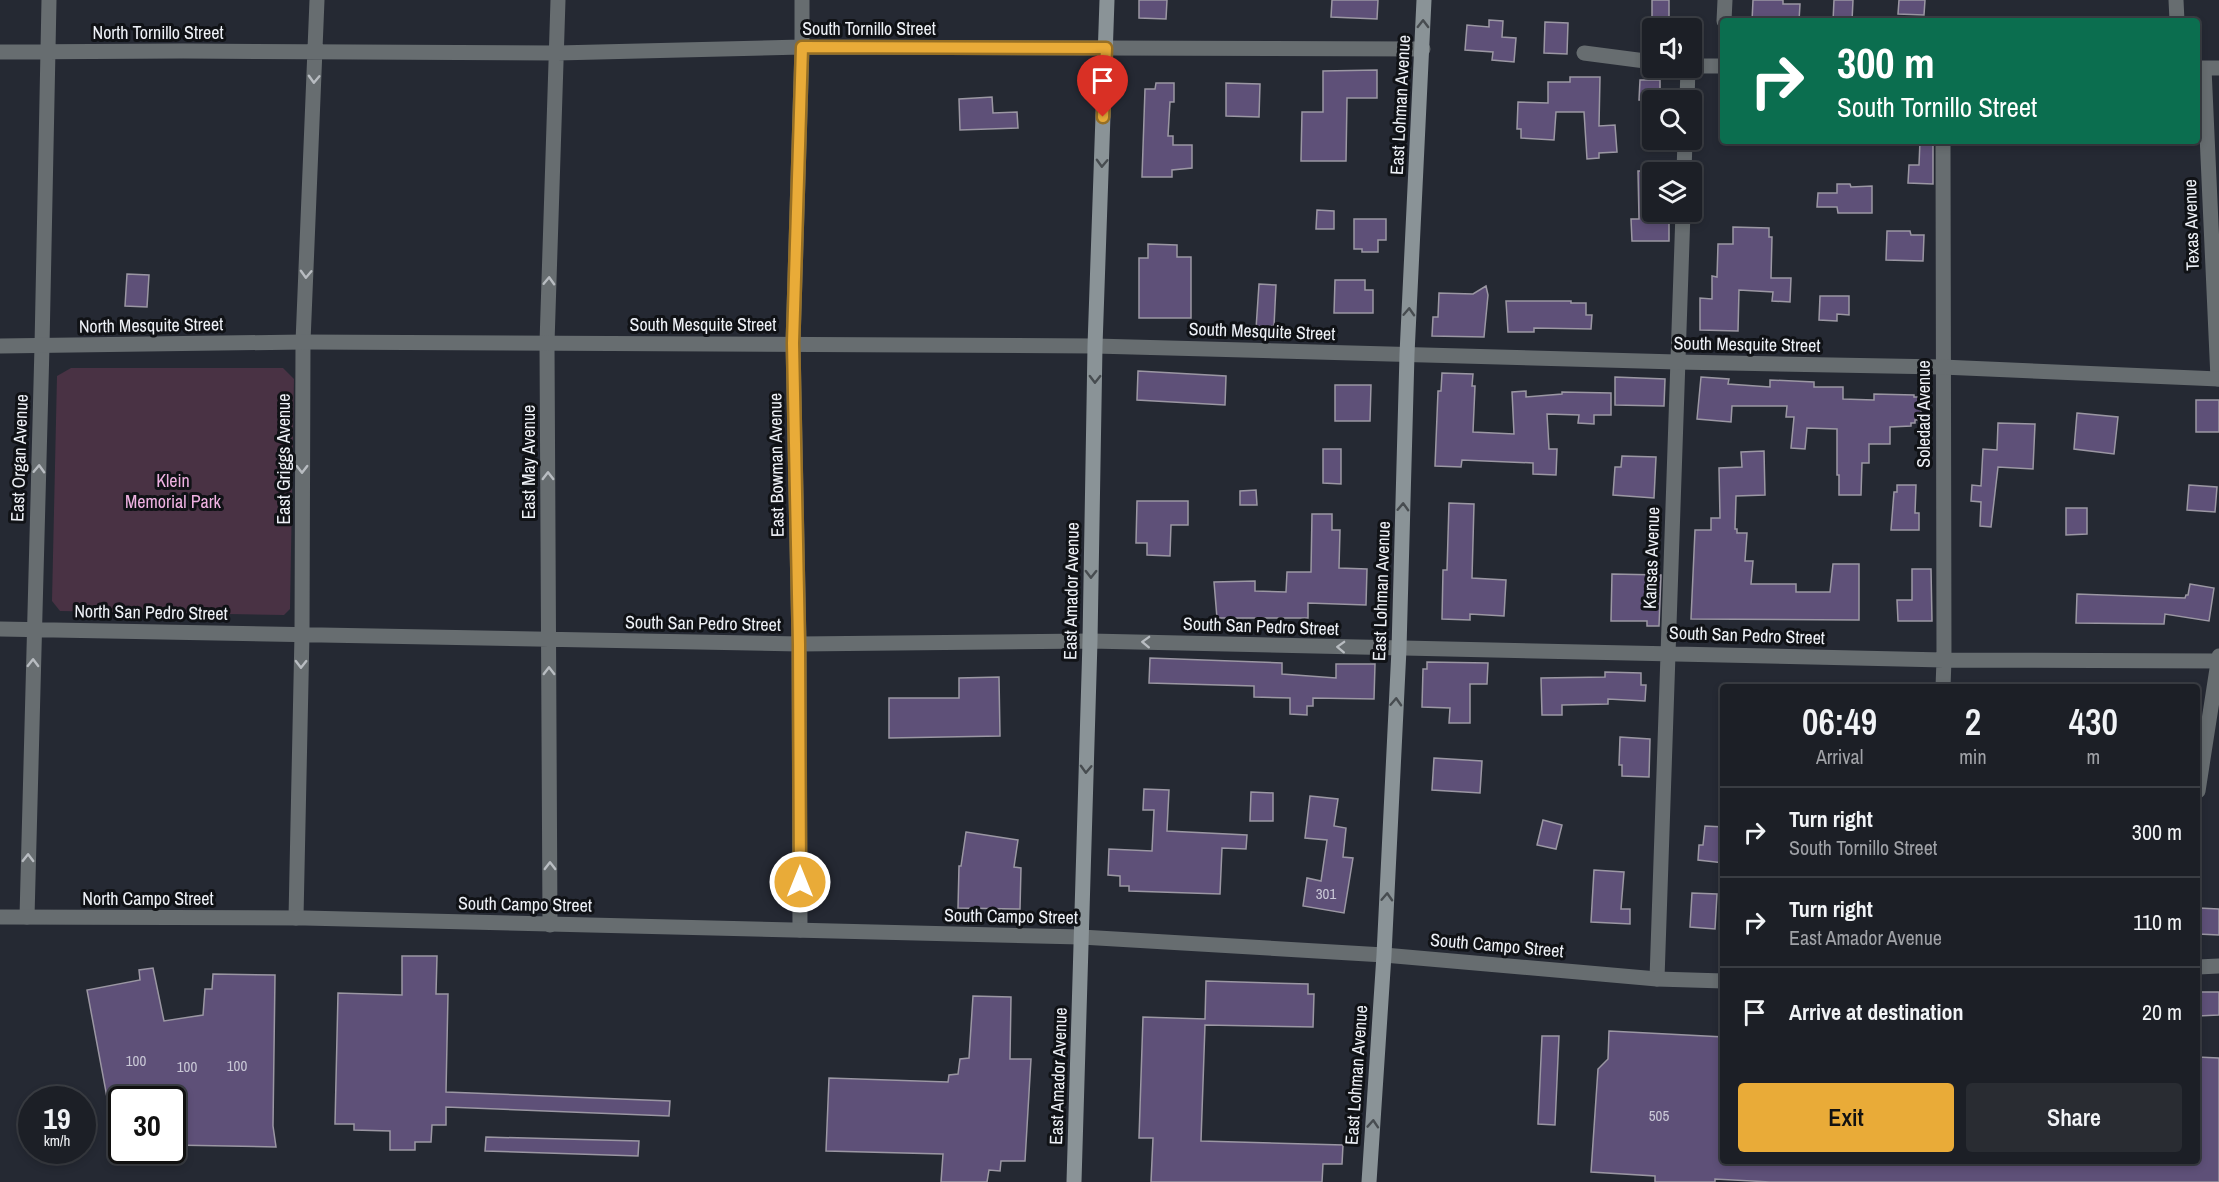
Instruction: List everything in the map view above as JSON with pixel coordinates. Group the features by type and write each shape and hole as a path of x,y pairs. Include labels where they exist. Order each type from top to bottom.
{"main road":[{"name":"East Amador Avenue","path":"1074,1182 1090,640 1095,346 1107,0"},
{"name":"East Lohman Avenue","path":"1369,1182 1384,955 1399,649 1407,354 1424,0"}],"street":[{"name":"East Organ Avenue","path":"27,917 49,0"},
{"name":"East Griggs Avenue","path":"296,918 302,634 303,342 317,0"},
{"name":"East May Avenue","path":"550,925 547,343 558,0"},
{"name":"East Bowman Avenue","path":"800,930 799,644 793,343 802,0"},
{"path":"1724,18 1725,0"},
{"path":"2176,0 2176,18"},
{"name":"South Tornillo Street","path":"315,53 557,53 802,47 1423,49"},
{"name":"North Tornillo Street","path":"0,52 315,53"},
{"path":"1584,53 1642,61"},
{"path":"1702,67 1720,66"},
{"name":"Texas Avenue","path":"2207,68 2218,379"},
{"name":"Soledad Avenue","path":"1943,144 1943,684"},
{"name":"Kansas Avenue","path":"1657,979 1683,222"},
{"name":"South Mesquite Street","path":"303,342 1095,346 1942,367 2218,379"},
{"name":"North Mesquite Street","path":"0,346 303,342"},
{"name":"North San Pedro Street","path":"0,630 302,634"},
{"name":"South San Pedro Street","path":"302,634 799,644 1090,640 1944,660 2219,661"},
{"path":"2200,779 2219,656"},
{"name":"North Campo Street","path":"0,917 296,918"},
{"name":"South Campo Street","path":"296,918 1081,937 1384,955 1657,979 1720,981"},
{"path":"2200,967 2219,966"}],"green space":[{"name":"Klein Memorial Park","path":"71,368 283,368 294,379 290,609 284,615 60,611 52,601 57,376"}],"building":[{"path":"1139,0 1167,0 1166,19 1139,18"},
{"path":"1332,0 1378,0 1377,19 1331,17"},
{"path":"1652,0 1669,0 1669,18 1652,18"},
{"path":"1753,0 1783,0 1783,4 1800,4 1799,18 1752,18"},
{"path":"1834,0 1853,0 1852,18 1833,18"},
{"path":"1899,0 1925,0 1924,15 1898,14"},
{"path":"1489,20 1503,21 1502,37 1516,38 1514,62 1492,60 1493,52 1465,50 1467,25 1489,27"},
{"path":"1545,22 1568,23 1567,54 1544,53"},
{"path":"1377,70 1377,98 1347,98 1346,161 1301,161 1302,112 1323,112 1323,71"},
{"path":"1570,77 1600,77 1599,126 1615,125 1617,152 1599,153 1599,158 1587,159 1584,112 1556,112 1554,140 1521,138 1521,129 1517,129 1518,102 1548,103 1548,82 1570,82"},
{"path":"1640,80 1660,80 1660,90 1642,90 1642,100 1639,100"},
{"path":"1156,83 1174,83 1174,102 1170,102 1168,136 1173,136 1173,145 1192,145 1192,168 1172,170 1172,177 1142,177 1145,89 1155,89"},
{"path":"1226,83 1260,84 1259,117 1226,116"},
{"path":"992,97 993,113 1017,112 1018,128 960,130 959,99"},
{"path":"1920,144 1933,144 1933,184 1908,183 1909,165 1919,165"},
{"path":"1638,171 1642,171 1642,222 1669,222 1669,241 1632,241 1631,219 1639,219"},
{"path":"1837,184 1850,184 1851,187 1872,186 1872,213 1838,213 1837,207 1817,207 1818,193 1837,193"},
{"path":"1317,210 1334,211 1334,229 1316,229"},
{"path":"1354,219 1386,219 1386,240 1378,240 1378,252 1362,252 1362,249 1354,249"},
{"path":"1733,227 1769,228 1769,237 1772,237 1771,278 1791,278 1790,302 1772,301 1773,292 1739,290 1738,331 1700,330 1700,298 1712,299 1712,276 1717,277 1718,244 1733,244"},
{"path":"1887,231 1910,231 1911,235 1924,235 1923,261 1886,260"},
{"path":"1148,244 1177,245 1177,257 1191,257 1191,318 1139,318 1139,258 1148,258"},
{"path":"127,274 149,275 147,307 125,306"},
{"path":"1335,280 1365,280 1365,290 1373,290 1373,313 1334,313"},
{"path":"1259,284 1276,285 1272,330 1256,329"},
{"path":"1486,286 1488,295 1484,337 1432,336 1433,317 1438,317 1439,293 1473,294"},
{"path":"1820,296 1849,296 1849,315 1837,314 1837,321 1819,320"},
{"path":"1506,301 1586,303 1586,315 1592,315 1591,329 1534,328 1534,332 1508,332"},
{"path":"1138,371 1226,376 1225,405 1137,400"},
{"path":"1442,373 1473,374 1472,386 1475,386 1473,432 1514,434 1512,392 1526,391 1526,397 1562,394 1562,392 1611,393 1611,415 1594,415 1594,424 1578,423 1579,415 1547,414 1549,449 1557,449 1556,475 1533,474 1533,463 1462,460 1461,467 1435,466 1438,391 1441,391"},
{"path":"1615,377 1665,379 1664,406 1615,405"},
{"path":"1701,377 1729,379 1728,384 1770,387 1770,380 1814,382 1814,387 1843,387 1843,399 1874,400 1874,394 1914,395 1914,397 1921,397 1921,420 1915,420 1911,426 1890,427 1890,444 1869,444 1869,463 1862,463 1861,495 1839,495 1837,429 1807,428 1805,449 1791,448 1794,417 1786,417 1787,406 1732,406 1731,422 1697,419"},
{"path":"1335,385 1371,385 1370,421 1335,421"},
{"path":"2196,400 2219,400 2219,432 2196,432"},
{"path":"2077,413 2118,417 2114,454 2074,449"},
{"path":"1998,423 2035,424 2033,469 1998,467 1991,527 1980,526 1981,502 1971,501 1972,485 1981,486 1983,449 1997,450"},
{"path":"1323,449 1341,449 1341,484 1323,483"},
{"path":"1764,451 1765,495 1736,496 1735,529 1737,533 1747,533 1745,561 1753,561 1751,584 1796,584 1796,592 1830,592 1833,564 1859,564 1859,620 1691,619 1695,530 1711,530 1711,518 1720,518 1719,468 1742,467 1741,452"},
{"path":"1622,456 1656,457 1654,498 1613,495 1615,467 1621,467"},
{"path":"1897,485 1916,485 1915,513 1919,513 1919,530 1891,530 1894,492 1897,492"},
{"path":"2189,485 2217,487 2215,512 2187,510"},
{"path":"1256,490 1257,505 1240,505 1240,491"},
{"path":"1137,501 1188,501 1188,525 1171,525 1170,556 1147,555 1147,543 1136,543"},
{"path":"1449,503 1474,504 1472,578 1506,580 1504,616 1470,614 1470,620 1442,619 1443,570 1447,570"},
{"path":"2066,508 2087,508 2087,534 2066,535"},
{"path":"1312,514 1332,514 1332,530 1340,530 1339,568 1367,569 1366,605 1308,603 1308,618 1217,618 1214,582 1255,581 1255,591 1286,592 1287,572 1311,572"},
{"path":"1912,569 1931,569 1932,621 1898,621 1897,600 1912,600"},
{"path":"1612,574 1661,575 1659,626 1647,626 1647,621 1611,621"},
{"path":"2190,584 2214,588 2209,621 2165,614 2164,624 2076,623 2077,594 2185,598 2188,595"},
{"path":"1150,658 1282,663 1282,674 1336,678 1336,664 1375,664 1374,699 1313,698 1313,706 1307,706 1307,715 1290,714 1290,698 1254,697 1254,686 1149,683"},
{"path":"1427,662 1488,663 1487,684 1470,684 1470,723 1449,723 1450,708 1422,707 1423,669 1427,669"},
{"path":"1605,672 1641,673 1641,685 1646,685 1645,701 1608,699 1608,704 1562,705 1562,715 1542,715 1541,678 1605,677"},
{"path":"999,677 1000,736 889,738 889,698 959,698 959,678"},
{"path":"1620,737 1650,739 1649,777 1622,776 1622,765 1619,765"},
{"path":"1434,758 1482,761 1480,793 1432,790"},
{"path":"1144,789 1169,790 1167,831 1247,835 1246,849 1222,848 1220,894 1129,891 1129,886 1120,886 1120,876 1108,875 1109,849 1152,851 1154,810 1143,810"},
{"path":"1251,792 1273,793 1273,821 1250,821"},
{"path":"1310,796 1338,799 1334,826 1346,828 1343,857 1353,858 1344,913 1303,906 1307,878 1321,881 1327,840 1305,838"},
{"path":"1543,820 1562,825 1556,849 1537,845"},
{"path":"1705,826 1720,827 1720,863 1698,860 1699,845 1703,845"},
{"path":"966,832 1018,840 1014,867 1021,868 1020,909 958,908 959,866 961,866"},
{"path":"1594,870 1624,872 1621,909 1630,909 1630,924 1591,922"},
{"path":"1692,893 1717,894 1715,929 1690,927"},
{"path":"2200,908 2219,909 2219,935 2200,934"},
{"path":"402,956 437,956 436,994 448,994 446,1092 670,1101 669,1116 446,1107 446,1125 432,1125 431,1142 415,1142 415,1150 390,1150 390,1131 354,1130 354,1124 335,1124 338,993 402,995"},
{"path":"153,968 164,1021 203,1015 205,989 212,989 213,974 275,975 273,1126 276,1147 186,1145 186,1086 108,1086 108,1103 87,990 140,980 139,970"},
{"path":"1206,981 1308,984 1308,994 1314,994 1313,1027 1205,1025 1201,1141 1343,1145 1342,1164 1323,1164 1322,1182 1151,1182 1153,1138 1139,1138 1143,1017 1205,1019"},
{"path":"2200,992 2219,992 2219,1015 2200,1016"},
{"path":"973,996 1011,997 1010,1059 1031,1059 1025,1161 1001,1161 1000,1171 989,1170 987,1182 941,1182 943,1154 826,1151 829,1078 948,1082 949,1075 958,1074 960,1059 969,1058"},
{"path":"1609,1031 1720,1037 1720,1164 2200,1164 2200,1057 2219,1058 2219,1182 1770,1182 1715,1179 1715,1182 1655,1182 1655,1176 1591,1172 1598,1069 1608,1059"},
{"path":"1542,1036 1559,1036 1555,1125 1538,1124"},
{"path":"486,1137 639,1141 638,1156 485,1151"}],"route":[{"path":"800,882 799,644 793,343 802,47 1106,48 1103,117"}]}
